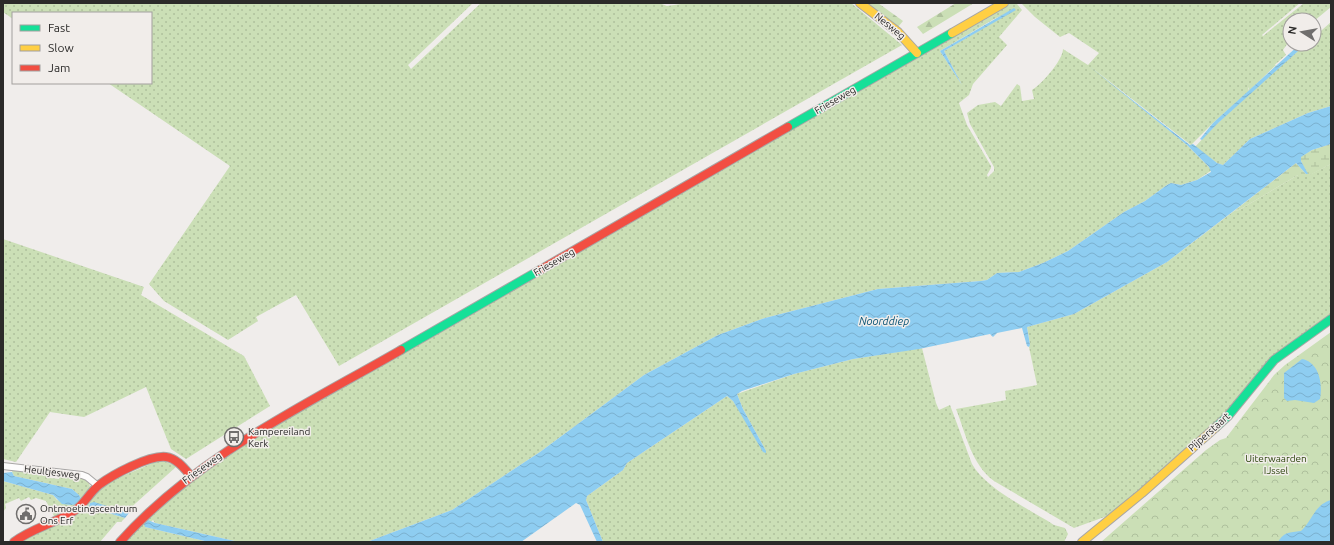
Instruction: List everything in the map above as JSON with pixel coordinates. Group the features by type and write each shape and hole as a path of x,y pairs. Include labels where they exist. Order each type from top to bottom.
{"main road":[{"name":"Nesweg","path":"860,3 908,40 917,53"},
{"name":"Frieseweg","path":"120,542 162,498 190,475 222,453 1004,3"},
{"name":"Pijperstaart","path":"1082,542 1142,493 1228,416 1274,360 1331,319"},
{"path":"14,542 27,533 76,510 106,479 161,457 174,460 190,475"}],"street":[{"name":"Heultjesweg","path":"3,466 82,475 98,486"}],"green space":[{"path":"3,3 473,3 408,65 411,69 481,3 659,3 667,6 688,3 851,3 902,45 339,366 296,295 256,317 258,321 228,340 164,301 149,284 230,166 109,84 152,84 152,12 12,12 12,18 3,12"},
{"path":"865,3 878,3 903,21 898,27"},
{"path":"956,3 974,3 923,34 917,27"},
{"path":"1011,3 1017,4 1022,10 999,37 1007,45 973,84 969,95 959,103 967,125 991,166 987,175 988,177 994,171 994,167 970,124 967,113 978,105 995,102 1001,106 1017,84 1020,86 1022,101 1034,99 1032,90 1051,72 1062,54 1063,49 1088,65 1099,53 1069,33 1060,37 1035,17 1021,3 1300,3 1289,12 1282,12 1282,18 1262,35 1263,36 1282,21 1282,52 1284,52 1286,55 1248,88 1249,91 1191,145 1091,67 1187,145 1212,170 1197,180 1181,185 1171,183 1167,185 1145,201 1124,212 1068,251 1043,263 1019,272 997,273 987,280 981,281 878,289 765,318 718,335 644,375 540,452 452,510 367,542 239,542 155,523 153,520 145,527 209,542 124,542 167,499 233,449","holes":["1016,9 944,51 962,85 940,51 994,19"]},
{"path":"1304,3 1331,3 1331,7 1322,14 1322,12 1293,12"},
{"path":"1331,22 1331,106 1308,113 1250,139 1223,165 1217,163 1195,147 1235,107 1297,52 1322,52 1322,30"},
{"path":"1271,64 1276,65 1249,91 1248,85"},
{"path":"1331,144 1331,164 1306,177 1298,175 1239,210 1234,211 1296,163 1307,174 1300,157 1312,150"},
{"path":"1331,164 1331,316 1296,341 1208,431 1110,515 1074,528 994,481 986,474 970,448 956,409 1006,400 1005,391 1037,385 1029,347 1027,327 1074,314 1167,262 1234,211 1239,210 1298,175 1309,175"},
{"path":"3,239 144,287 141,295 244,356 270,406 186,459 171,449 146,387 84,417 50,412 16,462 3,459"},
{"name":"Uiterwaarden IJssel","path":"1331,332 1331,515 1303,542 1101,542 1206,450 1220,440 1226,438 1274,375 1285,365"},
{"path":"922,348 939,410 950,405 972,464 987,482 1009,498 1054,525 1065,528 1068,534 1064,542 603,542 586,500 587,496 623,470 627,463 727,396 733,401 766,451 743,409 737,394 794,374 853,359"},
{"path":"160,460 177,466 126,512 90,503 89,507 125,518 121,522 117,522 100,542 17,542 25,536 69,517 111,481"},
{"path":"13,469 50,474 50,478 59,479 60,475 86,479 90,485 90,488 82,500 72,489 14,476 12,472"},
{"path":"3,481 53,495 57,500 78,504 71,511 55,518 46,501 36,498 31,500 29,497 21,501 19,498 5,504 6,508 3,512"}],"water":[{"path":"1014,8 1016,10 944,51 962,85 940,51"},
{"path":"1291,52 1297,52 1217,124 1202,140 1200,139 1213,123"},
{"name":"Noorddiep","path":"1090,67 1190,145 1193,144 1217,163 1223,165 1250,139 1308,113 1331,106 1331,144 1312,150 1301,157 1301,161 1308,174 1306,174 1296,163 1167,262 1074,314 1027,327 1029,347 1027,346 1022,328 997,333 993,337 990,334 919,349 853,359 794,374 742,391 737,394 743,409 766,453 763,452 733,401 727,396 627,463 623,470 587,496 586,500 603,542 597,542 580,505 576,503 521,542 367,542 452,510 540,452 644,375 718,335 765,318 878,289 981,281 987,280 997,273 1019,272 1068,251 1124,212 1145,201 1167,185 1171,183 1181,185 1197,180 1211,172 1209,167 1187,145"},
{"path":"1302,359 1312,364 1316,369 1320,381 1320,399 1314,403 1295,400 1287,401 1284,398 1284,373"},
{"path":"12,472 14,476 72,489 82,500 78,504 62,504 53,495 3,481 3,473"},
{"name":"Uiterwaarden IJssel","path":"1331,500 1331,542 1278,542 1285,534 1301,531 1317,509 1325,502"},
{"path":"94,502 129,513 125,518 89,507 90,503"},
{"path":"148,520 155,523 239,542 209,542 145,527 144,524"}],"traffic: fast":[{"path":"788,127 952,33"},
{"path":"401,350 540,270"},
{"path":"1216,427 1228,416 1274,360 1331,319"}],"traffic: slow":[{"path":"860,3 898,32 917,53"},
{"path":"952,33 1004,3"},
{"path":"1082,542 1142,493 1216,427"}],"traffic: jam":[{"path":"540,270 788,127"},
{"path":"120,542 150,511 182,484 217,458 289,413 401,350"},
{"path":"14,542 28,533 74,511 81,506 99,485 121,471 141,462 159,457 170,458 180,464 190,475"}],"place":[{"name":"Kampereiland Kerk","path":"234,437"},
{"name":"Ontmoetingscentrum Ons Erf","path":"26,514"}]}
